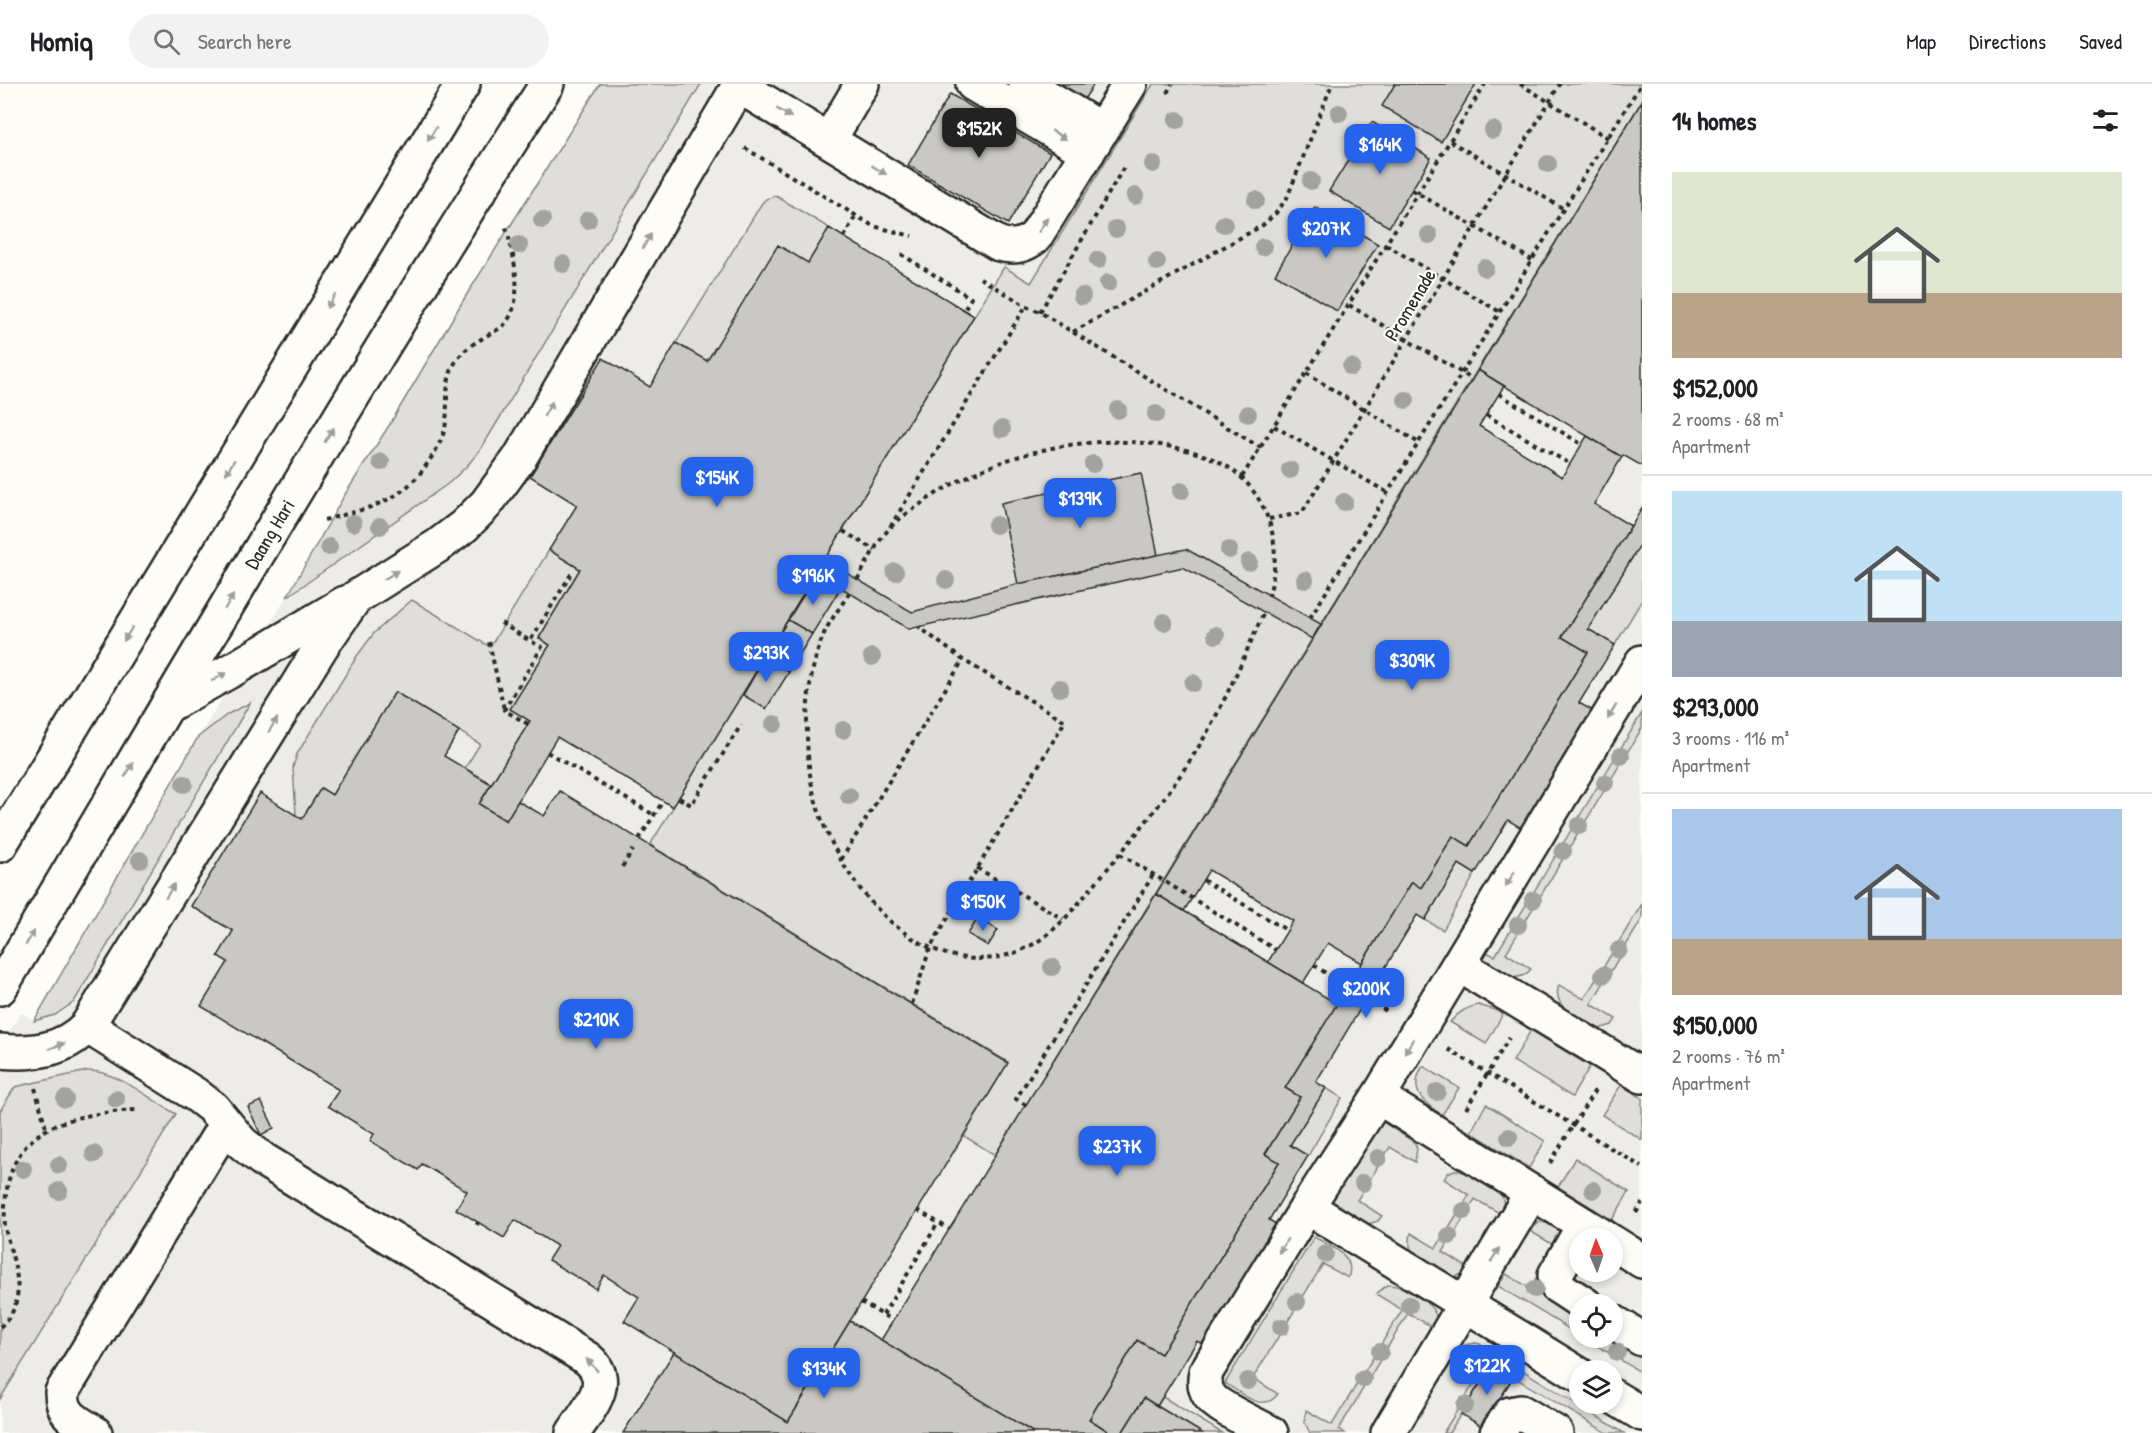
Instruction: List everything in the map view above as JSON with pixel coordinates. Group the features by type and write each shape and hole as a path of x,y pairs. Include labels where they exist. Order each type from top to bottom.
{"main road":[{"path":"0,845 463,84"},
{"name":"Daang Hari","path":"0,988 314,460 481,187 547,84"},
{"path":"829,140 862,84"},
{"path":"973,84 1095,141"},
{"path":"1026,84 1095,141"},
{"path":"167,706 254,658 439,545 464,526 486,504 519,459 740,85 999,244 1009,247 1028,243 1035,237 1130,84"},
{"path":"0,1051 25,1053 44,1051 62,1045 79,1035 87,1026 321,647 355,598"},
{"path":"1271,1433 1213,1400 1208,1394 1204,1379 1206,1372 1307,1207 1378,1097 1642,662"},
{"path":"1459,964 1642,1076"},
{"path":"87,1026 196,1095 213,1108 242,1143 262,1159 588,1359 596,1366 601,1386 573,1433"},
{"path":"1378,1097 1589,1228"},
{"path":"96,1433 76,1421 65,1410 62,1403 62,1392 226,1124"},
{"path":"1388,1433 1532,1192"},
{"path":"1307,1207 1569,1368"},
{"path":"1623,1249 1642,1261"},
{"path":"1569,1260 1555,1275 1557,1286 1569,1294"},
{"path":"1623,1328 1642,1339"},
{"path":"1623,1403 1642,1414"},
{"path":"1497,1433 1510,1414 1521,1412 1556,1433"}],"path":[{"path":"1166,94 1172,84"},
{"path":"1073,332 1263,225 1276,213 1287,198 1332,84"},
{"path":"1242,477 1485,84"},
{"path":"1520,84 1608,138"},
{"name":"Promenade","path":"1269,519 1302,513 1560,84"},
{"path":"1310,618 1641,84"},
{"path":"714,129 873,226 912,236 921,242"},
{"path":"1450,141 1564,209"},
{"path":"1040,312 1124,167"},
{"path":"1412,190 1532,260"},
{"path":"844,237 856,216"},
{"path":"324,520 364,510 396,497 420,474 437,449 444,430 451,370 461,354 471,344 503,326 512,312 516,295 516,276 513,251 505,224"},
{"path":"1386,245 1500,312"},
{"path":"901,254 971,298 964,310"},
{"path":"978,277 1040,312 1261,448"},
{"path":"1349,305 1472,379"},
{"path":"857,580 1026,306"},
{"path":"1306,373 1419,443"},
{"path":"1499,394 1582,444"},
{"path":"1486,415 1570,464"},
{"path":"1274,426 1388,493"},
{"path":"888,530 915,508 944,489 1006,460 1038,451 1099,441 1152,443 1205,456 1227,465 1242,477 1258,498 1269,519 1276,559 1269,596"},
{"path":"843,531 875,550"},
{"path":"530,641 573,571"},
{"path":"849,593 823,635 813,667 808,700 810,775 818,807 830,840 850,875 875,906 903,932 930,948 961,958 982,959 1003,956 1042,939 1063,919 1120,854 1156,809 1214,719 1264,612"},
{"path":"501,623 542,647 504,710"},
{"path":"912,1004 930,948 1065,721 963,660 919,627"},
{"path":"489,642 504,710 528,724"},
{"path":"842,860 963,660"},
{"path":"679,798 691,805 741,724"},
{"path":"548,752 654,815"},
{"path":"639,839 663,801"},
{"path":"622,867 633,850"},
{"path":"1120,854 1276,950"},
{"path":"977,868 1063,919"},
{"path":"1026,1105 1016,1099 1153,875"},
{"path":"1203,880 1288,931"},
{"path":"1314,965 1347,987"},
{"path":"1448,1140 1528,1006"},
{"path":"1418,1031 1642,1167"},
{"path":"1532,1192 1614,1059"},
{"path":"25,1138 76,1117 136,1110"},
{"path":"0,1327 14,1309 18,1291 13,1254 5,1230 2,1209 4,1178"},
{"path":"917,1210 949,1229"},
{"path":"883,1315 938,1223"},
{"path":"861,1302 893,1321"}],"shaded area":[{"path":"600,84 1642,84 1642,1433 0,1433 0,1046 21,1013 34,1020 198,737 287,597 344,496 390,424 464,299"},
{"path":"600,84 701,84 481,449 449,483 287,597 344,496 390,424 464,299"},
{"path":"1153,84 1642,84 1642,101 995,1155 964,1136 1008,1062 650,845 1004,267 1031,283"},
{"path":"776,196 829,228 808,263 707,361 676,343 762,203"},
{"path":"1642,542 1642,600 1615,645 1588,629"},
{"path":"549,550 580,569 539,638 550,645 511,709 530,721 491,784 465,768 480,744 395,692 332,795 321,788 302,819 296,815 293,767 297,754 357,656 374,633 412,600 490,647"},
{"path":"250,703 74,1002 55,1015 34,1021 198,737 228,714"},
{"path":"1642,713 1642,728 1506,953 1531,969 1519,977 1500,972 1482,960 1486,952 1495,956"},
{"path":"1459,864 1475,874 1443,930 1425,920"},
{"path":"1642,904 1642,919 1591,1004 1616,1019 1612,1025 1599,1029 1576,1018 1563,1007 1557,993 1559,985 1584,999"},
{"path":"1478,1005 1503,1014 1486,1044 1450,1022 1462,1011"},
{"path":"1531,1030 1590,1066 1572,1097 1513,1061"},
{"path":"1423,1066 1459,1088 1442,1115 1419,1095 1417,1082"},
{"path":"87,1071 98,1072 121,1080 176,1114 0,1399 0,1111 15,1087"},
{"path":"1621,1085 1642,1098 1642,1140 1602,1115"},
{"path":"1326,1088 1342,1098 1308,1156 1290,1145"},
{"path":"1486,1104 1545,1141 1529,1168 1471,1132"},
{"path":"1380,1120 1414,1142 1417,1148 1415,1162 1390,1147 1357,1200 1382,1216 1378,1221 1365,1225 1329,1205"},
{"path":"1575,1158 1629,1192 1612,1220 1558,1187"},
{"path":"1454,1170 1466,1173 1489,1185 1500,1195 1503,1203 1501,1214 1475,1199 1443,1252 1468,1268 1461,1275 1451,1277 1415,1256 1410,1242 1411,1233 1436,1248 1469,1195 1444,1179"},
{"path":"1540,1222 1552,1224 1569,1235 1536,1292 1569,1312 1569,1329 1498,1286 1506,1274 1530,1288 1555,1246 1530,1231"},
{"path":"1314,1237 1345,1257 1350,1270 1348,1278 1323,1264 1253,1378 1278,1394 1266,1402 1252,1400 1225,1383"},
{"path":"1387,1285 1408,1290 1428,1304 1436,1315 1434,1328 1408,1313 1339,1429 1345,1433 1310,1433 1305,1423 1306,1410 1332,1425 1402,1310 1376,1294"},
{"path":"1480,1344 1569,1399 1569,1410 1492,1364 1449,1433 1443,1433 1479,1375 1454,1359 1465,1345"},
{"path":"1623,1345 1642,1356 1642,1373 1623,1360 1601,1348 1623,1348"},
{"path":"1163,1397 1222,1433 1202,1433 1157,1406"},
{"path":"1575,1414 1593,1414 1624,1433 1607,1433"}],"building":[{"path":"1054,84 1094,84 1083,101"},
{"path":"1395,84 1476,84 1441,142 1382,106"},
{"path":"950,94 1050,153 1008,224 908,165"},
{"path":"1642,101 1642,466 1623,455 1622,457 1478,370"},
{"path":"1372,122 1431,158 1389,227 1329,191"},
{"path":"1315,207 1378,244 1337,311 1275,274"},
{"path":"829,228 974,316 673,807 557,737 506,821 479,804 530,721 510,709 550,645 539,638 580,569 549,550 577,505 530,476 603,358 650,387 676,343 707,361 778,245 808,263"},
{"path":"1478,370 1504,386 1479,426 1562,477 1587,436 1622,457 1594,504 1631,526 1562,637 1588,652 1469,846 1453,836 1421,888 1412,882 1362,963 1328,943 1303,983 1268,962 1293,921 1209,870 1184,911 1156,894"},
{"path":"1141,473 1158,555 1018,584 1001,503"},
{"path":"1642,508 1642,542 1588,629 1615,645 1579,703 1595,712 1523,829 1508,820 1475,874 1459,864 1425,920 1417,915 1316,1082 1326,1088 1290,1145 1308,1156 1269,1220 1283,1228 1209,1348 1197,1341 1157,1406 1144,1398 1122,1433 1111,1433 1089,1419 1137,1340 1161,1354 1279,1162 1265,1154 1300,1097 1285,1088 1412,882 1421,888 1453,836 1469,846 1588,652 1562,637"},
{"path":"1186,549 1321,624 1312,639 1183,567 909,629 817,573 825,560 912,612 1018,584"},
{"path":"814,578 838,592 812,634 788,620"},
{"path":"788,620 812,634 789,672 765,657"},
{"path":"765,657 789,672 766,709 743,695"},
{"path":"395,692 459,731 444,756 491,784 479,804 506,821 518,801 544,816 560,791 1008,1063 788,1422 624,1321 639,1297 604,1275 596,1289 548,1260 557,1246 515,1220 504,1238 456,1209 467,1191 422,1164 418,1170 370,1141 374,1134 328,1106 339,1090 201,1006 228,962 218,956 233,931 191,906 260,793 302,819 321,788 332,795"},
{"path":"1156,894 1337,1004 1285,1088 1300,1097 1265,1154 1279,1162 1161,1354 1137,1340 1089,1419 1111,1433 1034,1433 881,1340"},
{"path":"978,918 998,930 988,946 968,934"},
{"path":"261,1101 274,1128 261,1135 248,1107"},
{"path":"850,1321 1034,1433 623,1433 674,1352 788,1422"},
{"path":"1492,1364 1513,1377 1483,1427 1461,1414"},
{"path":"1144,1398 1157,1406 1202,1433 1122,1433"}]}
